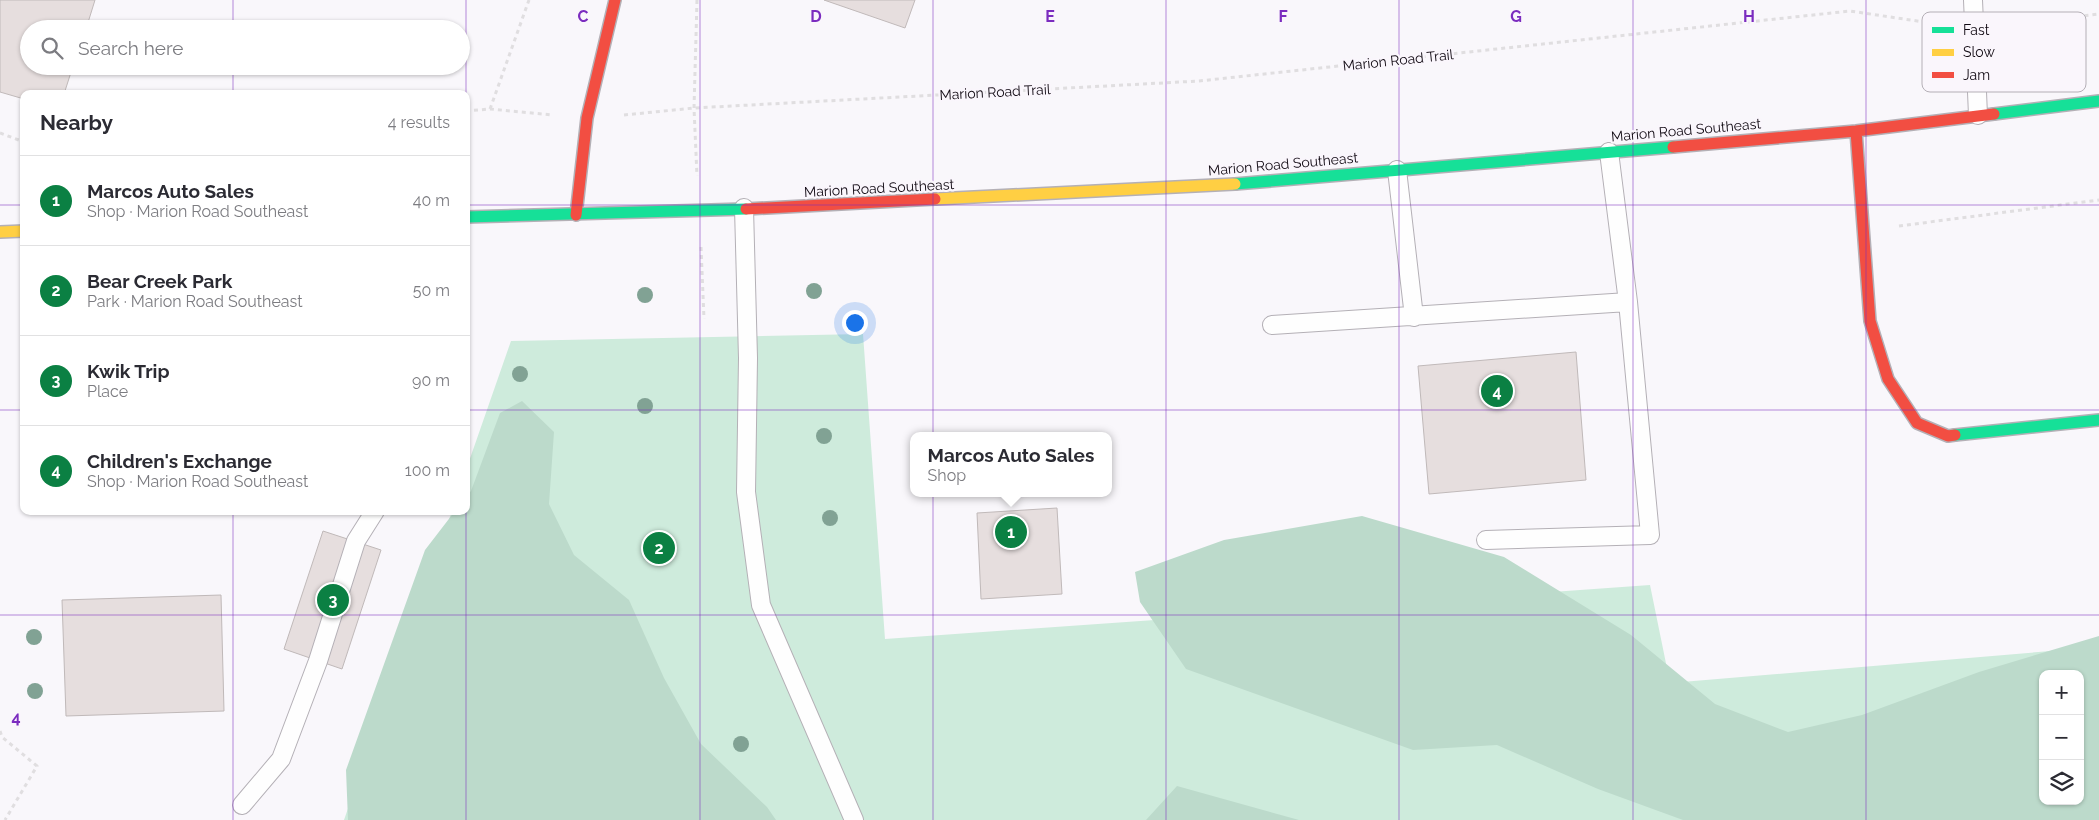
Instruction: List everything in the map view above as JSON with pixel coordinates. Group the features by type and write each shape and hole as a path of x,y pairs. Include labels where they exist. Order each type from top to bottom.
{"main road":[{"path":"576,215 587,118 615,0"},
{"name":"Marion Road Southeast","path":"470,217 576,215 1198,187 1856,130 2099,101"},
{"path":"1856,130 1870,321 1888,380 1917,423 1948,436 2099,420"},
{"path":"0,232 20,231"}],"lane":[{"path":"1977,92 1978,115"},
{"path":"1486,540 1650,535 1628,302 1609,152"},
{"path":"1397,170 1414,317"},
{"path":"744,208 748,358 746,492 761,605 854,820"},
{"path":"1272,325 1628,302"},
{"path":"242,805 281,759 318,661 356,541 372,515"}],"path":[{"path":"470,111 490,109 529,0"},
{"name":"Marion Road Trail","path":"697,0 694,108 1200,81 1850,11 1922,22"},
{"name":"Marion Road Trail","path":"2086,16 2099,14"},
{"path":"0,134 20,141"},
{"path":"1863,231 2099,200"},
{"path":"0,731 2,737 38,766 5,820"}],"green space":[{"path":"863,334 885,639 1650,585 1670,683 2099,647 2099,820 344,820 451,515 470,515 470,459 511,341"},
{"path":"522,401 554,432 549,504 574,555 629,600 664,678 701,744 767,807 776,820 348,820 346,770 425,550 452,515 470,515 470,492 500,413"},
{"path":"1362,516 1504,557 1631,635 1715,704 1788,732 1862,715 1979,672 2099,636 2099,820 1683,820 1598,789 1497,745 1413,750 1186,669 1140,602 1135,572 1224,540"},
{"path":"1177,786 1299,820 1146,820"}],"building":[{"path":"0,0 95,0 89,20 20,20 20,75 70,75 65,90 20,90 20,98 0,92"},
{"path":"824,0 915,0 905,28"},
{"path":"1576,352 1586,480 1429,494 1418,366"},
{"path":"1057,508 1062,594 981,599 977,513"},
{"path":"323,531 381,550 342,669 284,649"},
{"path":"221,595 224,711 66,716 62,600"}],"traffic: fast":[{"path":"1994,114 2099,101"},
{"path":"1235,184 1673,147"},
{"path":"470,217 746,209"},
{"path":"1955,435 2099,420"}],"traffic: slow":[{"path":"935,199 1235,184"},
{"path":"0,232 20,231"}],"traffic: jam":[{"path":"576,215 587,118 615,0"},
{"path":"1673,147 1856,131 1994,114"},
{"path":"1856,131 1870,321 1888,379 1917,423 1948,436 1955,435"},
{"path":"746,209 935,199"}],"place":[{"name":"Children's Exchange","path":"1497,391"},
{"name":"Marcos Auto Sales","path":"1011,532"},
{"name":"Bear Creek Park","path":"659,548"},
{"name":"Kwik Trip","path":"333,600"}]}
